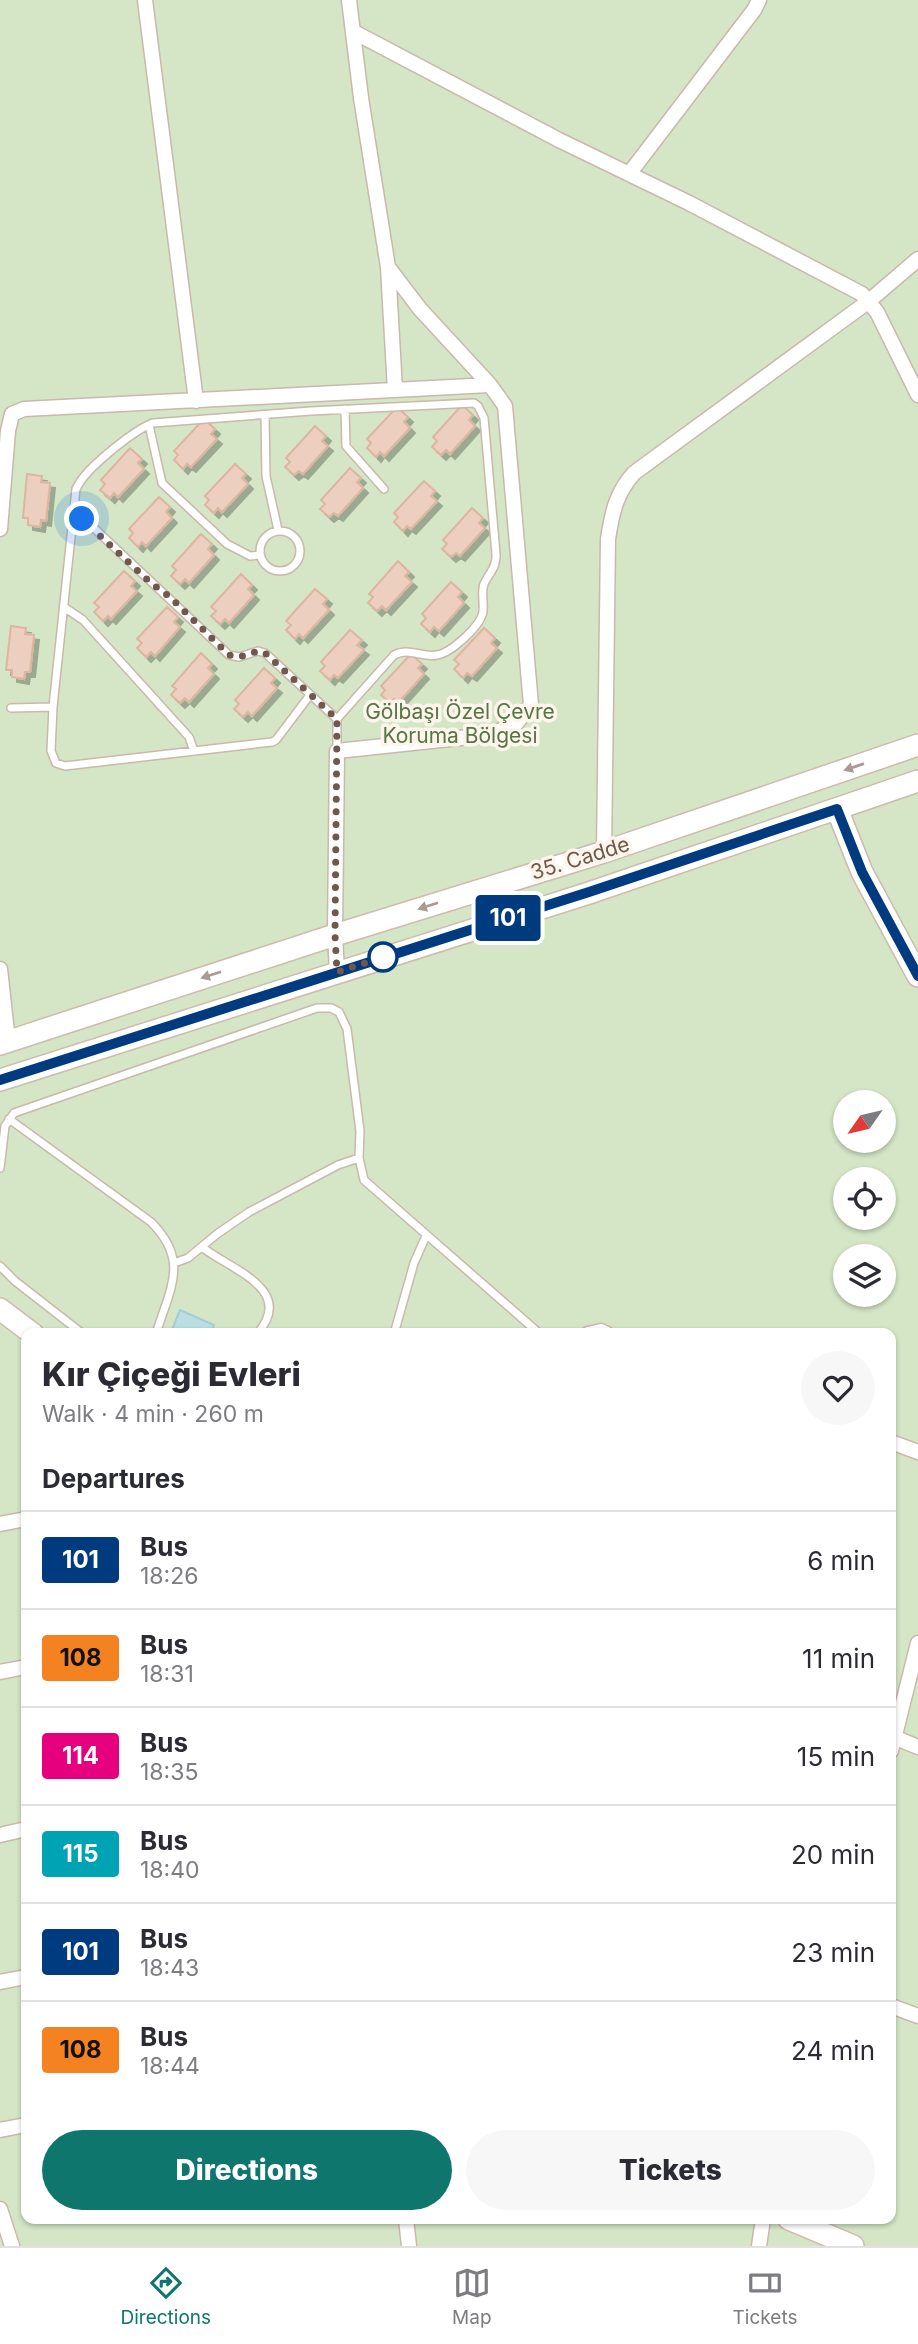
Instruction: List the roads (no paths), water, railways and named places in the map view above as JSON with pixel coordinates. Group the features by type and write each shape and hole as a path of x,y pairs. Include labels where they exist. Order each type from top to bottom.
{"street":[{"path":"145,0 196,401"},
{"path":"349,0 361,98 388,267 395,390"},
{"path":"629,174 759,0"},
{"path":"354,32 862,294 877,312 918,395"},
{"path":"604,852 608,539 617,496 634,473 869,301 918,259"},
{"path":"337,972 337,751 488,735 515,725 531,705 505,406 388,267"},
{"path":"0,529 8,431 6,413 24,409 490,385"},
{"name":"35. Cadde","path":"4,1042 604,852 918,745"},
{"name":"35. Cadde","path":"0,1080 589,892 918,781"},
{"path":"837,809 862,872 918,976"},
{"path":"0,969 4,1042"},
{"path":"0,1309 25,1328"},
{"path":"896,1444 918,1452"},
{"path":"0,1524 21,1520"},
{"path":"896,1726 918,1643"},
{"path":"0,1672 21,1668"},
{"path":"896,1742 918,1747"},
{"path":"0,1835 21,1830"},
{"path":"0,1982 21,1978"},
{"path":"896,2008 918,2016"},
{"path":"0,2130 21,2126"},
{"path":"0,2209 12,2246"},
{"path":"407,2224 409,2246"},
{"path":"759,2246 762,2224"},
{"path":"801,2224 853,2246"}],"lane":[{"path":"310,695 276,740 194,751 60,765 56,763 51,751 53,708 76,489 84,476 124,441 149,425 166,421 469,402 478,406 484,418 497,563 483,586 483,611 480,621 457,644 441,655 404,652 394,655 337,719 337,751"},
{"path":"345,409 346,446 384,489"},
{"path":"265,415 266,476 278,530"},
{"path":"149,425 162,483 228,544 250,556 260,555"},
{"path":"74,516 95,528 229,655 239,657 258,651 265,653 337,719"},
{"path":"278,530 294,536 301,551 299,559 286,571 278,572 263,563 260,555 263,539 278,530"},
{"path":"64,607 83,620 136,678 188,737 194,751"},
{"path":"11,708 53,708"},
{"path":"0,1168 3,1135 9,1119 15,1113 227,1038 324,1007 339,1013 347,1029 360,1131 359,1158 364,1180 533,1328"},
{"path":"9,1119 151,1222 169,1243 174,1276 158,1328"},
{"path":"174,1263 188,1258 216,1234 249,1212 338,1165 359,1158"},
{"path":"396,1328 414,1263 426,1236"},
{"path":"202,1247 255,1280 262,1288 268,1298 269,1309 268,1320 262,1328"},
{"path":"0,1266 75,1328"}],"water":[{"path":"180,1310 214,1325 213,1328 173,1328"}],"park label":[{"name":"Gölbaşı Özel Çevre Koruma Bölgesi","path":"460,723"}]}
